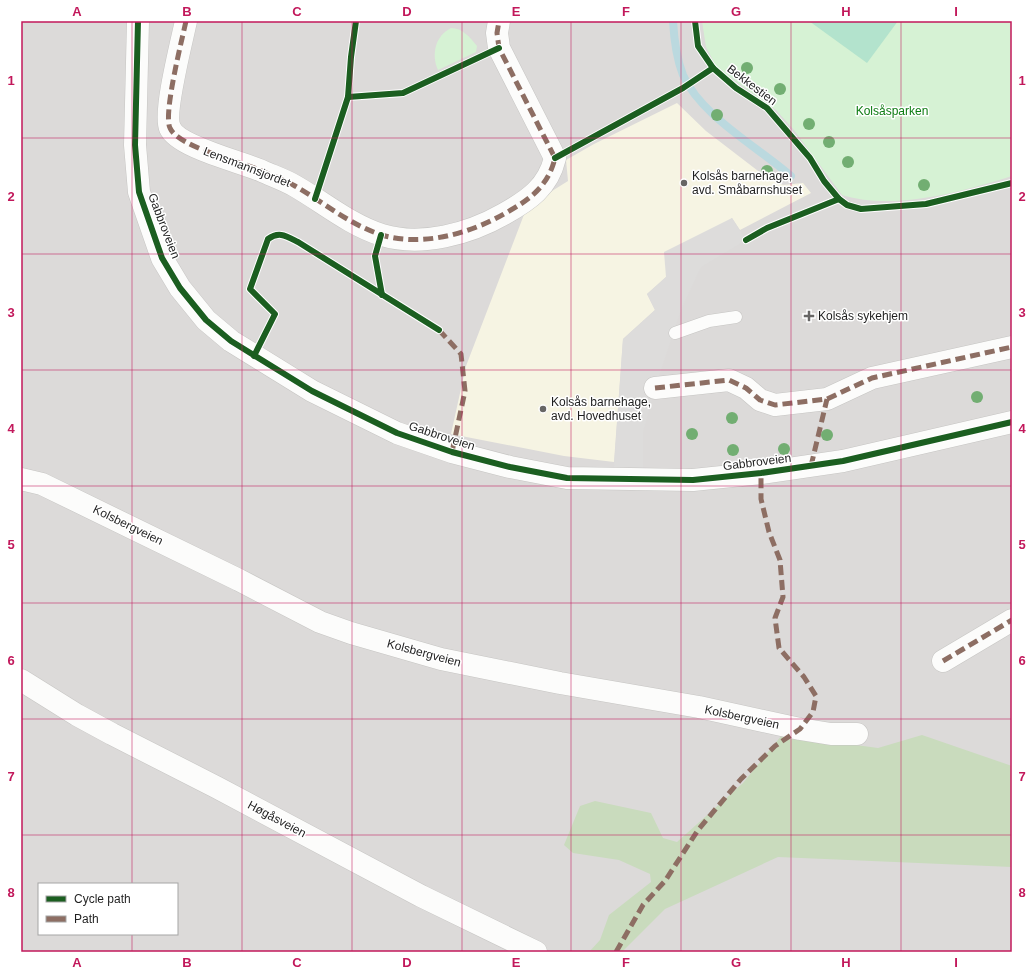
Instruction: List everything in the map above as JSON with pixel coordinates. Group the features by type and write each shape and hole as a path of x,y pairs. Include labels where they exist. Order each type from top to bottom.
{"street":[{"name":"Gabbroveien","path":"138,21 135,144 139,192 162,258 180,288 206,320 231,341 312,391 397,433 452,452 510,467 567,478 693,480 761,473 843,461 1012,422"},
{"name":"Lensmannsjordet","path":"186,21 167,109 170,128 183,141 294,185 341,215 381,234 406,240 454,234 494,220 520,206 539,190 552,173 555,158 499,48 497,33 499,21"},
{"path":"655,388 729,380 746,388 760,400 775,405 827,399 872,378 1012,346"},
{"name":"Kolsbergveien","path":"21,479 42,484 233,577 320,622 351,633 441,659 560,683 699,707 800,729 831,734 857,734"},
{"path":"943,661 1012,620"},
{"name":"Høgåsveien","path":"21,680 77,716 216,787 420,896 536,952"}],"lane":[{"path":"675,333 709,321 736,317"}],"shaded area":[{"path":"21,21 1012,21 1012,952 21,952"},
{"path":"677,103 706,131 766,177 783,185 803,183 811,193 740,230 732,218 647,294 655,310 623,339 614,462 564,456 451,434 466,366 525,212 544,196 568,181 566,160 594,144"},
{"path":"732,218 746,240 701,267 681,310 655,388 643,432 643,480 613,480 623,339 655,310 647,294 666,277 664,252"}],"green space":[{"name":"Kolsåsparken","path":"702,21 1012,21 1012,176 971,188 927,198 883,201 842,195 794,130 776,110 717,68 706,47"},
{"path":"809,21 898,21 867,63"},
{"path":"451,28 462,31 469,36 477,46 476,52 438,70 435,58 436,46 441,36"},
{"path":"782,735 878,748 922,735 1012,766 1012,867 778,857 665,909 622,952 589,952 600,940 609,915 651,882 650,874 619,860 573,853 564,845 580,806 595,801 651,813 663,838 677,842 743,783"}],"waterway":[{"path":"673,21 677,55 683,75 691,90 703,104 731,130 791,176"}],"marked path":[{"path":"186,21 174,76 169,108 170,128 175,135 197,148 253,167 287,182 370,231 382,235 413,240 429,239 460,233 490,221 513,209 529,198 542,185 552,168 555,158 499,48 497,33 499,21"},
{"path":"439,330 461,354 465,391 452,452"},
{"path":"655,388 729,380 746,388 760,400 775,405 827,399 872,378 1012,347"},
{"path":"811,466 827,399"},
{"path":"616,952 643,905 665,881 698,830 741,779 775,746 800,729 813,712 816,696 804,677 779,648 775,618 783,597 780,560 769,532 761,499 761,473"},
{"path":"943,661 1012,620"}],"cycle path":[{"path":"138,21 135,145 139,192 162,258 180,288 206,320 231,341 312,391 397,433 452,452 510,467 567,478 693,480 761,473 843,461 1012,422"},
{"path":"315,199 348,97 351,57 356,21"},
{"name":"Bekkestien","path":"695,21 698,46 713,68 736,88 767,108 810,158 824,181 839,199 847,205 861,209 926,204 1012,183"},
{"path":"348,97 403,93 499,48"},
{"path":"555,158 683,88 713,68"},
{"path":"746,240 767,228 839,199"},
{"path":"254,356 275,314 250,289 268,239 276,235 283,235 298,242 439,330"},
{"path":"381,235 375,256 382,295"}],"place":[{"name":"Kolsås barnehage, avd. Småbarnshuset","path":"684,183"},
{"name":"Kolsås sykehjem","path":"809,316"},
{"name":"Kolsås barnehage, avd. Hovedhuset","path":"543,409"}]}
